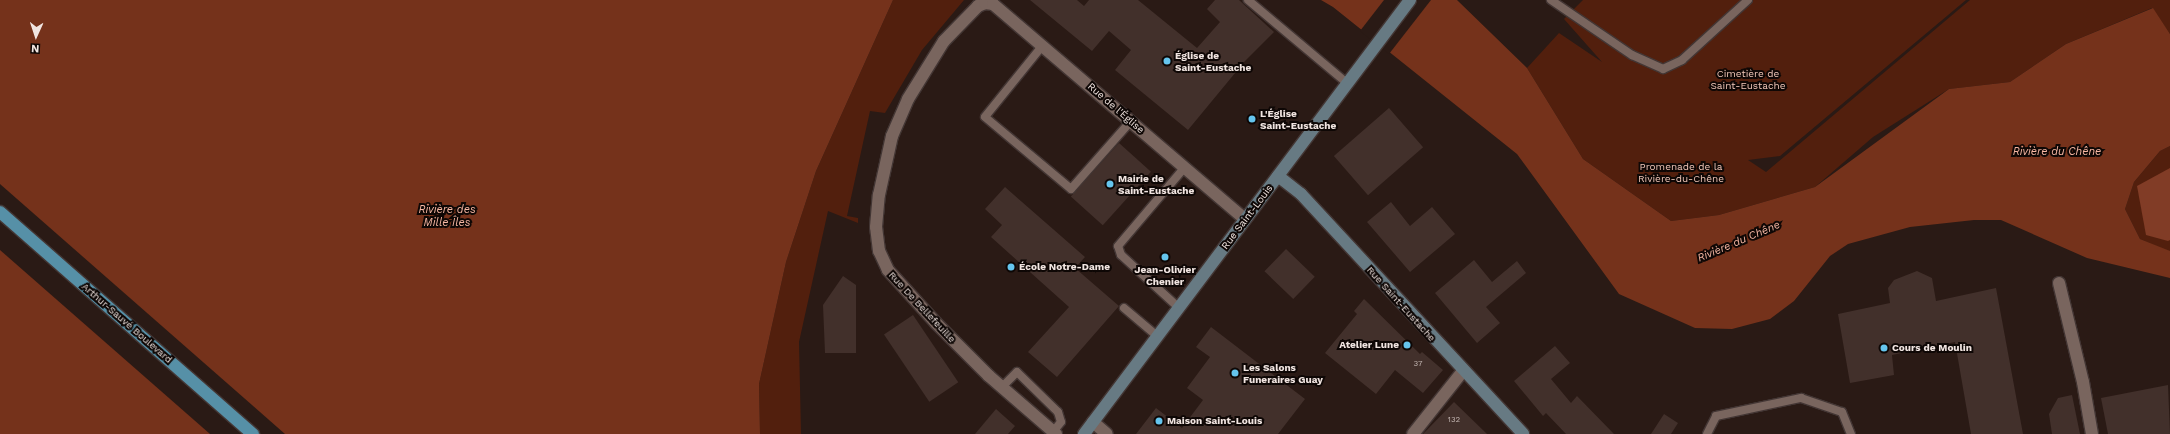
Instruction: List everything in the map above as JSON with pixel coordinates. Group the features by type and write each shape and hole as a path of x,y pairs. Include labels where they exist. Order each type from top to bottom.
{"main road":[{"name":"Rue Saint-Louis","path":"1084,434 1156,335 1410,0"},
{"name":"Rue Saint-Eustache","path":"1278,176 1301,194 1463,372 1523,434"},
{"name":"Arthur-Sauvé Boulevard","path":"0,212 254,434"}],"street":[{"name":"Rue de l'Église","path":"989,2 1043,45 1245,219"},
{"name":"Rue De Bellefeuille","path":"989,2 974,9 934,54 898,119 882,174 876,236 881,259 891,275 964,352 1002,388 1055,433"},
{"path":"2059,283 2084,382 2092,434"},
{"path":"1413,434 1463,372"},
{"path":"1093,422 1106,434"}],"lane":[{"path":"1248,0 1347,83"},
{"path":"1551,0 1632,55 1663,69 1682,60 1748,0"},
{"path":"1043,45 985,117 1071,189 1131,121"},
{"path":"1178,307 1120,255 1118,246 1185,167"},
{"path":"1124,308 1156,335"},
{"path":"1002,388 1017,372 1058,412 1061,422 1055,433"},
{"path":"1707,434 1716,416 1801,398 1842,412 1851,434"}],"green space":[{"path":"893,0 964,0 922,50 885,113 870,111 847,216 858,218 858,223 828,211 799,342 801,434 760,434 759,384 786,262 816,171"},
{"path":"1583,0 1966,0 1780,156 1748,160 1766,172 1970,0 2170,0 2170,34 2152,8 2066,44 2010,82 1949,89 1873,137 1815,187 1719,215 1671,221 1583,159 1527,68 1559,33 1602,62 1564,19"},
{"path":"2170,146 2170,251 2168,251 2140,239 2125,209 2134,182 2160,151"}],"shaded area":[{"path":"2170,168 2170,240 2168,241 2146,235 2137,186"}],"water":[{"name":"Rivière des Mille Îles","path":"0,0 893,0 816,171 786,262 759,384 760,434 0,434"},
{"name":"Rivière du Chêne","path":"1321,0 1457,0 1527,68 1583,159 1671,221 1719,215 1815,187 1949,89 2010,82 2066,44 2153,8 2170,34 2170,146 2160,151 2134,182 2125,209 2140,239 2170,251 2170,278 2087,258 2001,220 1974,220 1910,227 1848,244 1830,256 1794,301 1770,319 1732,329 1695,328 1619,294 1517,154 1333,7"}],"pier":[{"path":"1384,0 1431,0 1389,54 1360,31"},
{"path":"0,184 285,434 210,434 0,250"}],"building":[{"name":"Église de Saint-Eustache","path":"1030,0 1077,0 1084,6 1089,0 1138,0 1197,48 1220,22 1207,9 1215,0 1239,0 1274,32 1245,61 1188,130 1115,70 1131,50 1109,31 1092,51"},
{"path":"1389,108 1423,147 1368,195 1334,156"},
{"name":"Mairie de Saint-Eustache","path":"1119,143 1151,172 1103,225 1071,197"},
{"path":"1005,187 1085,257 1075,268 1119,306 1057,377 1028,352 1069,307 991,237 1002,225 985,209"},
{"path":"1391,202 1410,226 1432,207 1455,234 1410,272 1367,222"},
{"path":"1286,249 1315,277 1293,299 1264,271"},
{"path":"1474,260 1492,282 1517,261 1526,273 1486,307 1500,323 1477,343 1435,293"},
{"name":"Cours de Moulin","path":"1917,271 1932,278 1936,301 1996,288 2023,434 1971,434 1955,342 1892,355 1894,375 1850,383 1838,314 1890,303 1888,288 1894,280"},
{"path":"843,276 856,285 856,353 825,353 823,305"},
{"path":"1364,299 1420,354 1422,352 1443,370 1423,393 1395,370 1376,394 1325,353 1357,314 1354,311"},
{"path":"913,315 958,382 929,402 884,335"},
{"name":"Les Salons Funeraires Guay","path":"1211,327 1305,399 1278,434 1136,434 1156,408 1182,428 1203,400 1187,388 1210,357 1196,347"},
{"path":"1555,346 1570,363 1551,379 1571,403 1577,396 1614,434 1566,434 1546,413 1543,416 1514,381"},
{"path":"2168,385 2170,434 2108,434 2101,398"},
{"path":"2072,395 2080,434 2052,434 2049,414 2058,398"},
{"path":"1454,402 1487,434 1423,434"},
{"path":"996,409 1015,426 1008,434 975,434"},
{"path":"1664,414 1678,423 1671,434 1651,434"}],"place":[{"name":"Église de Saint-Eustache","path":"1167,61"},
{"name":"L'Église Saint-Eustache","path":"1252,119"},
{"name":"Mairie de Saint-Eustache","path":"1110,184"},
{"name":"Jean-Olivier Chenier","path":"1165,257"},
{"name":"École Notre-Dame","path":"1011,267"},
{"name":"Atelier Lune","path":"1407,345"},
{"name":"Cours de Moulin","path":"1884,348"},
{"name":"Les Salons Funeraires Guay","path":"1235,373"},
{"name":"Maison Saint-Louis","path":"1159,421"}],"park label":[{"name":"Cimetière de Saint-Eustache","path":"1748,78"},
{"name":"Promenade de la Rivière-du-Chêne","path":"1681,172"}]}
